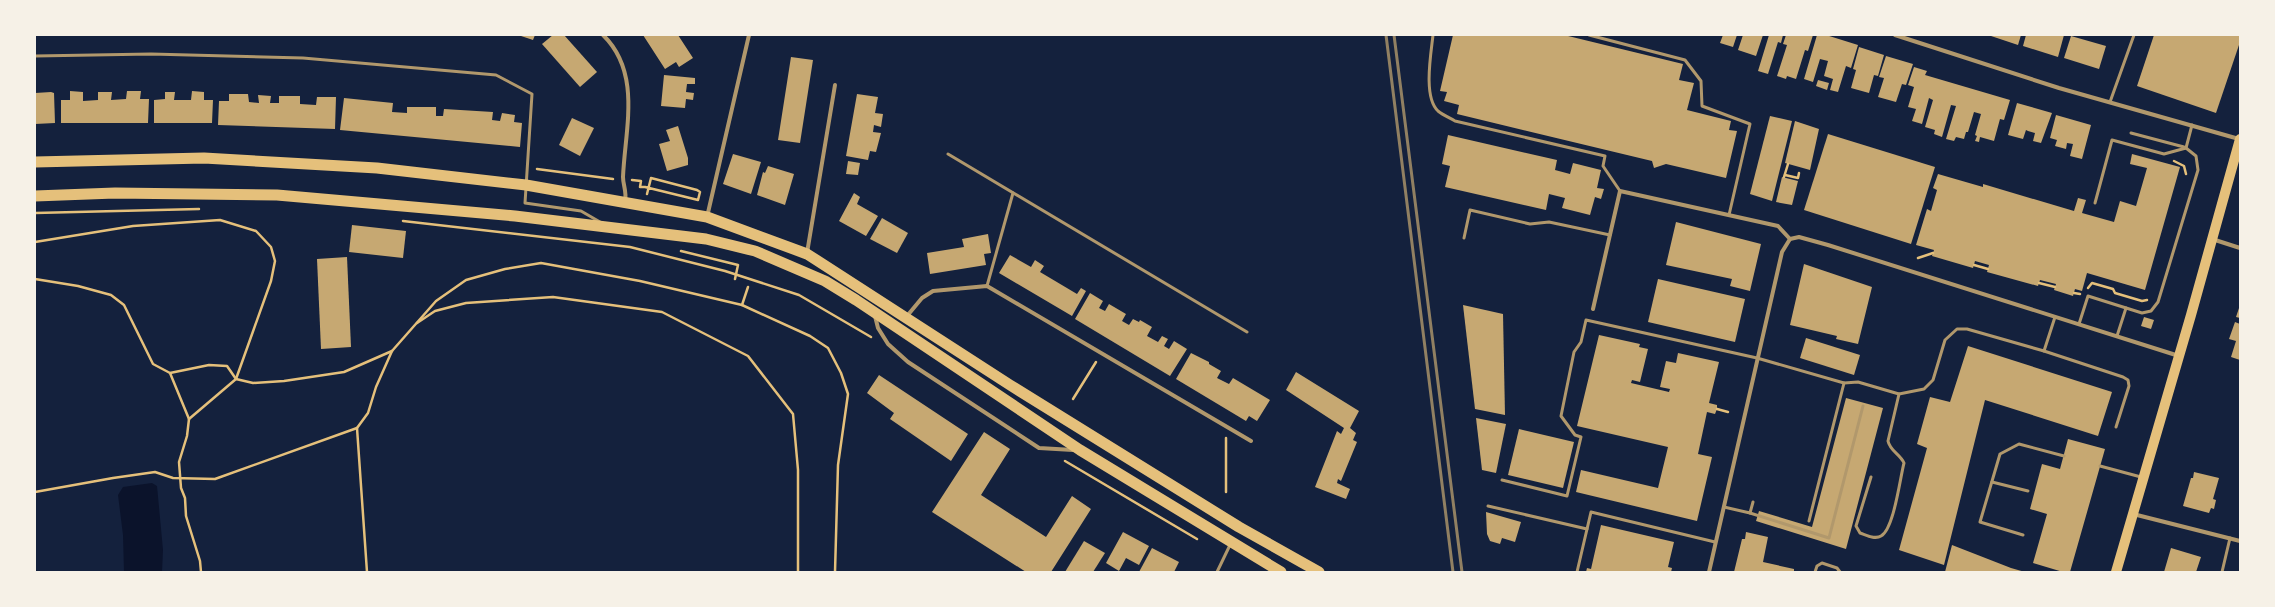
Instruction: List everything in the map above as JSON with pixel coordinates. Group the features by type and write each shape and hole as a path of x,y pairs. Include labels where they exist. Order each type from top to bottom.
{"highway":[{"path":"35,162 204,158 377,168 526,185 707,217 807,254 906,316 1010,385 1232,523 1319,572"},
{"path":"35,196 115,193 277,196 515,216 706,239 755,251 825,281 874,312 1080,450 1173,508 1232,541 1281,572"}],"main road":[{"path":"2116,572 2240,139"}],"street":[{"path":"603,35 619,59 626,77 629,95 628,130 623,178 626,193 624,203"},
{"path":"707,217 749,35"},
{"path":"1895,35 2017,75 2240,139"},
{"path":"807,254 810,246 835,85"},
{"path":"1593,309 1620,191 1778,226 1790,238"},
{"path":"1790,238 1800,237 1828,245 2179,356"},
{"path":"1709,572 1782,252 1790,238"},
{"path":"2212,238 2240,248"},
{"path":"906,316 922,298 933,291 987,286 1100,355 1250,442"},
{"path":"874,312 878,328 888,344 908,362 1039,448 1080,450"},
{"path":"2132,514 2240,541"}],"lane":[{"path":"1433,35 1429,73 1431,98 1438,111 1455,121 1605,156 1603,166 1620,191"},
{"path":"1589,35 1685,60 1701,81 1702,106 1750,124 1728,215"},
{"path":"2110,102 2134,35"},
{"path":"35,56 151,54 303,58 496,75 532,94 525,203 581,211 608,227"},
{"path":"2186,148 2192,125"},
{"path":"2079,324 2088,296 2142,313 2151,311 2155,308 2162,290 2198,170 2196,156 2186,148 2131,133"},
{"path":"2095,203 2112,140 2164,154 2186,148"},
{"path":"948,154 1247,332"},
{"path":"987,286 1013,193"},
{"path":"1464,238 1470,210 1530,224 1549,222 1610,235"},
{"path":"2117,336 2126,308"},
{"path":"2044,352 2055,317"},
{"path":"1502,480 1567,496 1582,437 1575,435 1561,416 1574,352 1581,342 1586,320 1757,358 1844,383 1858,382 1899,394 1924,389 1933,380 1945,340 1958,330 1967,329 2044,352 2128,380 2129,386 2116,427"},
{"path":"1810,521 1844,383"},
{"path":"1871,477 1856,526 1860,533 1877,538 1882,536 1890,524 1904,463 1902,458 1889,447 1888,441 1899,394"},
{"path":"1724,507 1750,513 1829,538 1863,406"},
{"path":"2024,535 1980,522 2000,454 2019,444 2064,456"},
{"path":"2100,466 2142,477"},
{"path":"1992,482 2028,491"},
{"path":"1750,513 1753,502"},
{"path":"1488,506 1587,529"},
{"path":"1577,572 1591,512 1715,542"},
{"path":"2222,572 2230,538"},
{"path":"1217,572 1232,541"},
{"path":"1815,572 1817,566 1822,563 1837,568 1840,572"}],"path":[{"path":"2164,154 2162,158 2184,166 2186,174 2185,181"},
{"path":"1788,164 1785,176 1798,178 1799,173"},
{"path":"527,168 616,180 623,178 641,181 640,187 698,200 700,196 700,192 697,190 651,178"},
{"path":"35,213 207,209"},
{"path":"35,242 133,226 220,220 256,231 271,247 275,261 271,281 236,379 189,419"},
{"path":"401,221 630,247 736,274 799,296 874,338 888,344"},
{"path":"674,249 738,265 735,279"},
{"path":"1918,258 1933,253"},
{"path":"35,492 155,472 173,478 215,479 358,428 368,413 376,387 392,351 436,301 466,280 505,269 541,263 640,281 742,305 810,336 828,348 841,373 848,394 838,465 835,572"},
{"path":"1974,265 1988,269"},
{"path":"35,279 78,286 111,295 124,305 154,364 170,373 189,419 187,436 179,462 180,477 181,488 185,498 186,516 200,561 201,572"},
{"path":"2039,283 2055,287"},
{"path":"2087,289 2092,283 2142,301 2150,297"},
{"path":"742,305 748,287"},
{"path":"2074,292 2082,295"},
{"path":"413,326 435,311 466,303 553,297 662,312 748,356 793,414 798,470 798,572"},
{"path":"170,373 209,365 227,366 236,379 253,383 284,381 344,372 392,351"},
{"path":"1073,399 1100,355"},
{"path":"1716,409 1728,412"},
{"path":"358,428 367,572"},
{"path":"1226,428 1226,492"},
{"path":"1048,449 1130,500 1204,543"}],"water":[{"path":"152,483 157,486 163,550 162,572 124,572 123,535 118,495 123,487"}],"building":[{"path":"518,35 535,35 533,40"},
{"path":"553,35 564,35 597,72 580,87 542,44"},
{"path":"643,35 678,35 693,58 679,67 676,62 665,69"},
{"path":"1453,35 1564,35 1683,64 1679,80 1694,83 1687,110 1731,121 1729,130 1737,131 1726,178 1666,164 1654,168 1652,161 1457,114 1459,105 1444,101 1447,92 1440,91"},
{"path":"1723,35 1737,35 1733,47 1720,43"},
{"path":"1743,35 1763,35 1756,56 1738,50"},
{"path":"1769,35 1783,35 1781,43 1778,42 1768,74 1758,71"},
{"path":"1786,35 1813,35 1808,51 1805,50 1796,79 1787,76 1786,79 1777,76 1787,45 1783,44"},
{"path":"1817,35 1826,35 1858,45 1851,68 1846,66 1838,92 1830,90 1833,79 1824,76 1828,61 1820,59 1813,82 1804,79"},
{"path":"1988,35 2021,35 2018,45"},
{"path":"2026,35 2064,35 2058,57 2023,46"},
{"path":"2154,35 2240,35 2240,42 2216,113 2137,86"},
{"path":"2071,36 2106,46 2099,69 2064,58"},
{"path":"1859,47 1884,55 1878,76 1874,75 1869,93 1851,88 1856,70 1853,69"},
{"path":"1886,56 1913,64 1906,85 1902,84 1896,102 1878,97 1884,78 1879,77"},
{"path":"791,57 813,60 800,143 778,140"},
{"path":"1914,67 1927,71 1925,75 2010,100 2004,120 2000,119 1994,141 1980,137 1979,142 1975,141 1977,136 1975,135 1981,114 1974,112 1968,132 1966,132 1964,139 1956,137 1954,141 1946,139 1956,106 1951,105 1942,137 1934,134 1935,130 1925,127 1933,100 1929,98 1922,124 1912,121 1916,109 1908,107 1914,87 1908,85"},
{"path":"664,75 695,78 695,84 687,84 686,92 694,93 693,100 686,99 685,108 661,106"},
{"path":"1818,80 1829,83 1827,90 1816,86"},
{"path":"70,91 83,92 83,101 98,100 98,92 112,92 111,100 126,99 127,91 141,91 140,99 149,99 148,123 61,123 61,100 70,100"},
{"path":"192,91 204,92 204,100 213,100 212,123 154,123 154,100 165,99 165,92 175,92 174,100 191,100"},
{"path":"35,93 54,93 55,123 35,124"},
{"path":"229,94 248,94 249,102 259,103 258,95 271,96 270,103 279,103 279,96 300,96 300,104 316,105 317,97 336,97 335,129 218,125 219,101 229,101"},
{"path":"857,94 878,97 875,113 883,114 881,127 874,125 873,132 881,133 876,152 870,151 868,160 846,156"},
{"path":"344,98 393,103 392,112 407,113 407,107 436,107 436,116 443,116 444,109 493,112 492,120 500,121 502,113 515,115 514,122 522,123 520,147 340,130"},
{"path":"2017,103 2052,113 2041,143 2033,141 2035,133 2026,130 2023,139 2008,135"},
{"path":"2056,115 2091,125 2082,159 2070,156 2073,144 2067,143 2066,149 2055,146 2057,140 2050,138"},
{"path":"1770,116 1792,121 1772,201 1750,194"},
{"path":"572,118 594,128 580,156 559,145"},
{"path":"1795,121 1819,129 1810,170 1785,163"},
{"path":"678,126 688,158 688,165 667,171 659,144 670,141 666,130"},
{"path":"1828,134 1935,167 1911,244 1804,210"},
{"path":"1448,135 1557,160 1555,170 1570,174 1573,163 1601,170 1597,188 1604,189 1601,199 1595,197 1590,215 1562,208 1565,198 1549,194 1546,210 1445,187 1450,166 1442,164"},
{"path":"733,154 761,162 751,194 723,184"},
{"path":"2132,154 2180,167 2145,290 2087,273 2082,291 2075,289 2073,296 2054,290 2056,284 2040,280 2038,286 1987,272 1989,265 1975,261 1973,268 1932,256 1934,250 1916,245 1927,209 1931,211 1937,190 1933,188 1938,174 1983,187 1983,184 2074,211 2078,198 2086,200 2082,213 2114,222 2120,201 2136,206 2147,168 2130,164"},
{"path":"848,161 860,163 858,175 846,174"},
{"path":"768,166 794,174 785,205 757,195 763,172 765,173"},
{"path":"1782,177 1798,181 1792,205 1776,202"},
{"path":"854,193 860,197 857,204 878,216 866,236 839,221"},
{"path":"882,218 908,233 897,253 870,239"},
{"path":"1676,222 1761,244 1750,291 1730,286 1732,279 1666,265"},
{"path":"352,225 406,231 403,258 349,252"},
{"path":"988,234 991,253 984,254 986,265 930,274 927,253 964,247 962,239"},
{"path":"1010,255 1031,267 1035,260 1044,266 1040,272 1077,294 1081,288 1086,291 1072,316 999,273"},
{"path":"347,257 351,347 321,349 317,259"},
{"path":"1804,264 1872,287 1858,344 1836,339 1837,336 1790,325"},
{"path":"1658,279 1745,299 1735,342 1648,322"},
{"path":"1090,293 1103,301 1099,308 1105,311 1109,304 1126,314 1122,321 1129,325 1133,319 1139,322 1140,320 1152,327 1147,336 1158,342 1162,336 1168,339 1164,346 1169,349 1174,341 1187,349 1170,376 1075,319"},
{"path":"1463,305 1503,314 1505,415 1475,409"},
{"path":"2240,305 2240,318 2236,317"},
{"path":"2144,317 2154,320 2151,329 2141,326"},
{"path":"2235,322 2240,324 2240,360 2231,357 2236,341 2229,339"},
{"path":"1599,335 1640,344 1639,347 1648,349 1640,382 1632,380 1631,383 1669,392 1670,389 1660,387 1666,361 1676,363 1678,353 1719,362 1709,403 1717,405 1717,409 1715,414 1707,412 1698,454 1712,457 1697,521 1576,492 1581,470 1658,488 1668,447 1577,426"},
{"path":"1806,338 1860,355 1854,375 1800,358"},
{"path":"1968,346 2112,392 2098,436 1985,400 1944,565 1899,550 1927,448 1917,444 1930,397 1950,402"},
{"path":"1191,353 1209,362 1209,364 1221,371 1217,378 1229,384 1233,378 1270,400 1257,421 1249,416 1246,421 1176,379"},
{"path":"1296,372 1359,411 1350,428 1356,433 1353,440 1357,442 1341,481 1338,479 1337,483 1350,489 1346,499 1315,487 1337,431 1341,434 1344,428 1286,390"},
{"path":"879,375 968,434 951,461 890,419 894,413 867,393"},
{"path":"1846,398 1883,408 1846,549 1756,521 1759,511 1812,527"},
{"path":"1476,418 1506,424 1496,473 1482,470"},
{"path":"1519,429 1574,442 1563,488 1508,475"},
{"path":"984,432 1010,449 981,495 1046,537 1072,496 1091,509 1051,572 1026,572 932,512"},
{"path":"2068,439 2105,449 2070,572 2063,572 2033,563 2047,514 2030,509 2042,464 2060,469"},
{"path":"2194,472 2219,478 2213,499 2216,500 2214,509 2211,508 2209,513 2183,506"},
{"path":"1486,512 1521,522 1515,542 1502,538 1500,544 1490,541 1487,534"},
{"path":"1601,525 1674,542 1668,567 1672,568 1671,572 1586,572 1587,568 1591,569"},
{"path":"1123,532 1149,546 1139,565 1126,558 1119,571 1106,563"},
{"path":"1746,532 1768,537 1763,562 1794,569 1794,572 1734,572 1742,539 1745,539"},
{"path":"1084,541 1105,553 1093,572 1065,572"},
{"path":"1952,545 2011,568 2025,572 1945,572"},
{"path":"1152,548 1179,562 1174,572 1139,572"},
{"path":"2171,548 2201,557 2196,572 2164,572"}],"railway":[{"path":"1386,35 1453,572"},
{"path":"1394,35 1462,572"}]}
